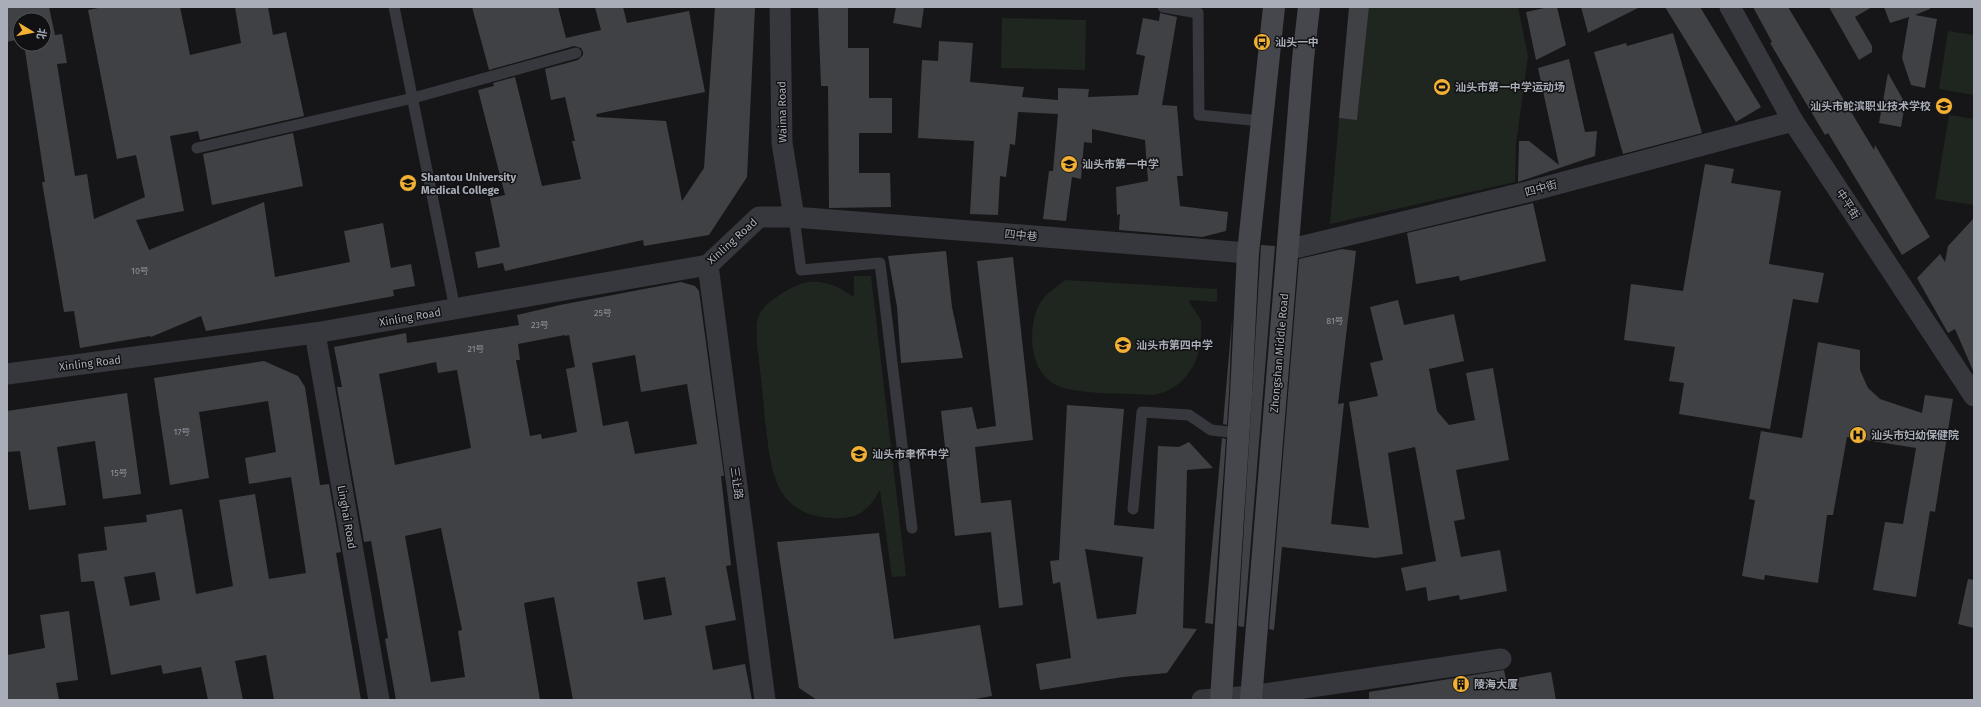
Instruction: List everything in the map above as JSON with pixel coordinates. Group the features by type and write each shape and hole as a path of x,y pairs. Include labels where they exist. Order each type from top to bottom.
{"main road":[{"path":"1215,700 1241,395 1248,253 1274,7"},
{"name":"Zhongshan Middle Road","path":"1251,698 1287,250 1309,7"}],"street":[{"name":"Waima Road","path":"780,7 782,143 794,217"},
{"name":"中平街","path":"1730,7 1793,120 1974,396"},
{"name":"四中街","path":"1287,250 1527,192 1793,120"},
{"name":"Xinling Road","path":"7,374 315,333 708,265 759,217 794,217"},
{"name":"四中巷","path":"794,217 1248,253"},
{"name":"三让路","path":"708,265 765,700"},
{"name":"Linghai Road","path":"315,333 379,700"},
{"path":"1215,700 1251,698 1501,659"}],"lane":[{"path":"394,7 455,309"},
{"path":"1163,7 1198,13 1199,115 1261,121"},
{"path":"197,148 413,98 576,54"},
{"path":"794,217 801,270 880,263 912,528"},
{"path":"1133,509 1142,412 1189,415 1211,430 1238,433"}],"shaded area":[{"name":"汕头市第一中学运动场","path":"1369,7 1518,7 1528,56 1516,144 1515,182 1330,224 1339,118 1357,119"},
{"path":"1002,18 1086,20 1085,70 1001,68"},
{"path":"1948,31 1974,35 1974,95 1939,89"},
{"path":"1949,115 1974,119 1974,205 1935,199"},
{"path":"854,276 871,276 906,576 892,577 880,490 872,503 856,515 832,518 812,515 797,508 786,498 778,486 770,455 757,344 758,317 766,306 778,296 798,285 807,283 825,283 834,286 854,297"},
{"path":"1065,280 1217,289 1217,302 1189,300 1200,319 1201,326 1198,355 1188,374 1173,387 1164,392 1153,395 1071,390 1050,382 1042,373 1033,351 1033,326 1042,300"}],"building":[{"path":"7,7 49,7 50,12 12,12 12,41 7,42"},
{"path":"103,7 180,7 190,55 241,43 235,7 268,7 273,35 286,32 304,116 200,140 198,131 170,136 184,211 136,220 149,250 264,202 275,277 350,262 344,231 383,223 391,268 411,264 415,286 393,290 394,296 206,331 201,316 151,337 80,348 74,311 64,312 42,182 45,182 25,52 52,52 52,21 55,35 62,34 67,63 57,64 75,176 87,174 94,219 145,197 136,155 117,159 88,10"},
{"path":"472,7 558,7 566,38 601,30 595,7 623,7 627,23 689,11 705,92 596,114 597,117 666,121 682,201 704,168 715,7 755,7 747,177 709,235 644,246 643,240 505,271 503,263 478,268 475,252 500,247 490,198 505,195 478,90 494,86 493,83 515,77 542,186 581,179 572,141 575,141 565,97 551,100 545,69 578,60 583,55 583,52 581,48 574,46 489,70"},
{"path":"818,7 848,7 848,48 869,48 869,98 892,98 892,133 859,133 859,173 890,173 891,207 829,208 828,86 821,86"},
{"path":"896,7 924,7 921,28 893,23"},
{"path":"1349,7 1369,7 1357,120 1339,118"},
{"path":"1549,7 1557,7 1566,45 1536,60 1526,12"},
{"path":"1581,7 1640,7 1588,33"},
{"path":"1665,7 1700,7 1761,107 1736,122"},
{"path":"1753,7 1788,7 1874,150 1875,145 1930,237 1902,255 1828,133 1825,135 1770,43 1772,42"},
{"path":"1829,7 1872,7 1855,17 1872,46 1872,52 1859,60"},
{"path":"1884,7 1930,7 1930,9 1915,15 1937,19 1925,88 1911,85 1902,58 1909,17 1890,23"},
{"path":"1160,13 1177,17 1162,105 1177,106 1183,176 1177,176 1180,206 1228,212 1226,231 1202,237 1119,230 1120,214 1117,215 1116,187 1148,181 1145,140 1092,129 1092,143 1084,142 1081,179 1072,177 1066,221 1043,219 1049,171 1053,171 1058,114 1018,112 1015,145 1010,144 1006,177 1000,176 998,215 970,214 974,141 918,138 922,60 938,61 939,41 973,43 970,82 1024,87 1022,97 1058,100 1058,88 1089,89 1088,97 1138,95 1145,56 1136,54 1143,18 1159,21"},
{"path":"1673,33 1702,133 1623,154 1594,52 1626,43 1627,46"},
{"path":"1569,59 1585,132 1597,131 1595,156 1518,182 1519,141 1529,141 1559,165 1538,68"},
{"path":"1888,73 1905,103 1901,127 1879,123"},
{"path":"293,133 303,186 212,205 203,154"},
{"path":"1705,164 1734,169 1731,183 1781,191 1769,264 1824,273 1818,303 1793,299 1770,429 1679,414 1684,383 1669,381 1675,347 1624,340 1631,284 1683,291"},
{"path":"1533,203 1546,261 1460,281 1459,276 1416,284 1407,233"},
{"path":"1974,218 1974,373 1955,329 1948,333 1917,278 1940,254 1945,262 1948,246"},
{"path":"1261,245 1275,246 1244,627 1238,626"},
{"path":"1342,249 1356,251 1338,404 1344,403 1331,524 1369,528 1349,402 1378,396 1370,363 1383,360 1370,307 1398,300 1404,325 1454,314 1464,361 1429,369 1437,411 1449,425 1475,420 1466,373 1493,368 1509,460 1456,470 1465,519 1454,521 1461,557 1500,550 1507,591 1460,600 1459,595 1428,601 1426,587 1406,591 1401,568 1436,561 1415,447 1388,453 1403,554 1375,558 1282,547 1274,630 1269,629 1299,259"},
{"path":"946,251 952,307 963,358 901,363 897,307 888,256"},
{"path":"1013,257 1033,440 975,447 981,503 1011,500 1023,605 999,608 991,532 955,536 941,411 972,407 977,429 996,426 977,261"},
{"path":"681,282 695,286 699,291 724,476 721,476 731,565 726,566 736,620 705,626 713,670 745,664 752,700 573,700 554,597 524,603 540,700 396,700 385,639 388,638 371,541 364,542 337,387 342,387 334,347 406,333 407,343 519,325 517,315 560,305","holes":["569,335 575,367 566,369 577,432 542,439 541,434 530,436 516,360 520,360 518,344","635,355 641,392 687,384 697,444 635,454 628,421 603,426 592,363","436,362 438,373 457,370 471,448 395,465 379,374","441,528 462,630 458,631 465,677 431,682 405,536","665,577 672,615 644,620 637,582"]},
{"path":"1232,320 1229,394 1227,425 1223,424"},
{"path":"1818,342 1860,350 1860,370 1868,388 1880,399 1922,413 1925,395 1953,399 1935,512 1930,511 1916,597 1873,590 1885,522 1903,524 1916,448 1847,437 1833,515 1827,515 1818,583 1765,575 1764,580 1742,576 1755,500 1749,499 1761,431 1802,438"},
{"path":"264,361 298,376 305,387 320,485 329,484 341,552 336,553 361,700 274,700 266,655 235,661 243,700 208,700 201,667 163,674 161,665 111,675 94,581 81,582 78,554 107,550 104,527 147,522 146,515 182,509 196,594 233,586 219,500 255,494 269,579 306,573 291,477 249,484 245,458 276,452 268,401 199,412 209,478 170,485 154,378","holes":["155,572 160,600 130,606 124,577"]},
{"path":"127,393 141,494 103,499 95,441 57,447 66,505 29,510 20,451 7,452 7,411"},
{"path":"1067,405 1124,409 1114,525 1154,529 1158,446 1179,447 1189,442 1213,468 1187,470 1183,628 1197,629 1167,673 1123,677 1040,690 1036,664 1071,658 1060,582 1053,584 1050,561 1059,560","holes":["1085,549 1143,557 1136,614 1097,619"]},
{"path":"1222,438 1226,439 1213,624 1205,623"},
{"path":"879,533 894,639 980,625 992,696 969,700 817,700 799,688 777,542"},
{"path":"1968,579 1974,580 1974,628 1958,624"},
{"path":"69,611 78,680 56,683 59,700 7,700 7,655 45,648 40,615"},
{"name":"陵海大厦","path":"1504,670 1506,680 1551,672 1556,700 1369,700 1369,692"}],"place":[{"name":"汕头一中","path":"1262,42"},
{"name":"汕头市第一中学运动场","path":"1442,87"},
{"name":"汕头市鮀滨职业技术学校","path":"1944,106"},
{"name":"汕头市第一中学","path":"1069,164"},
{"name":"Shantou University Medical College","path":"408,183"},
{"name":"汕头市第四中学","path":"1123,345"},
{"name":"汕头市妇幼保健院","path":"1858,435"},
{"name":"汕头市聿怀中学","path":"859,454"},
{"name":"陵海大厦","path":"1461,684"}]}
